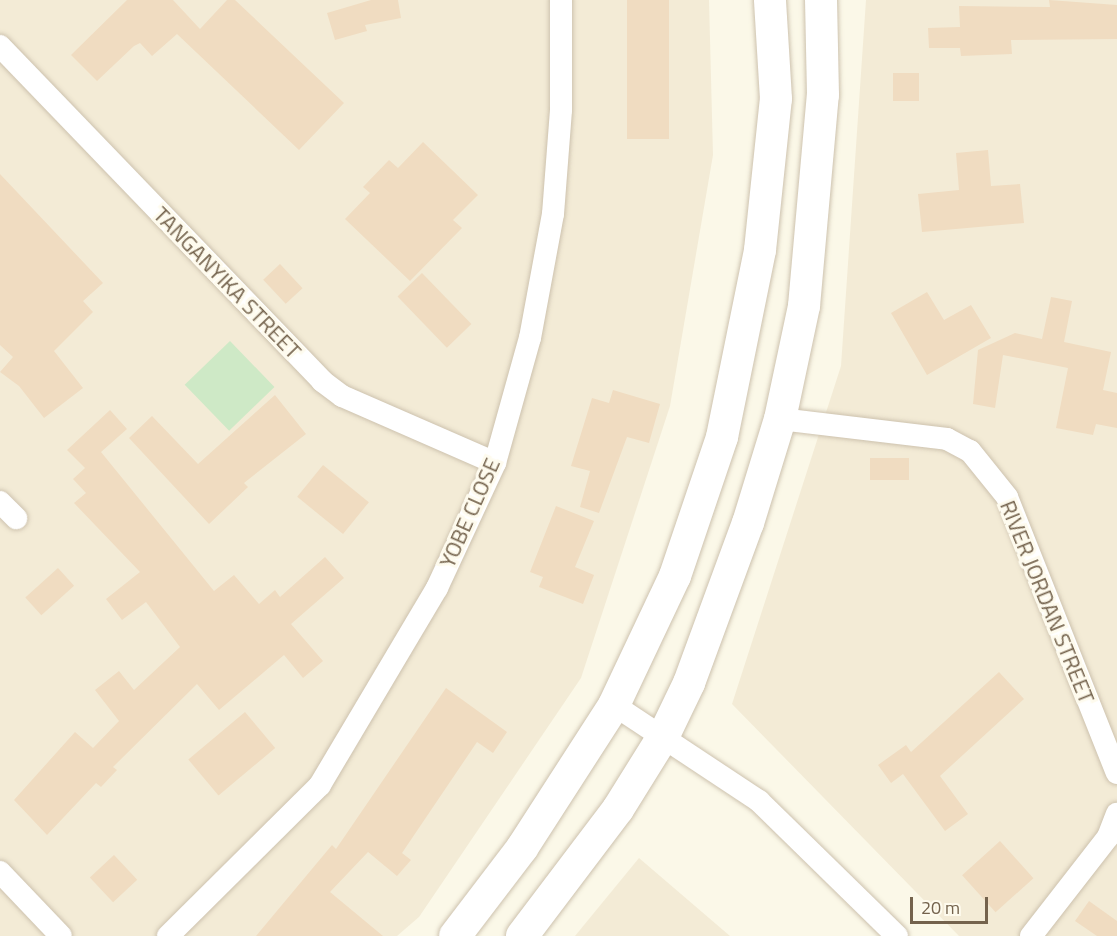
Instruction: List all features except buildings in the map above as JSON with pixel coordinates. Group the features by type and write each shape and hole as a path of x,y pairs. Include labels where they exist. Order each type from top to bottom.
{"street":[{"name":"YOBE CLOSE","path":"168,936 320,785 437,588 495,463 530,338 553,214 561,110 561,0"},
{"path":"454,936 522,848 614,705 675,576 722,437 743,349 776,99 770,0"},
{"path":"522,936 618,809 664,735 711,626 780,419 804,306 817,192 821,0"},
{"name":"TANGANYIKA STREET","path":"0,46 321,381 342,396 495,463"},
{"name":"RIVER JORDAN STREET","path":"780,419 947,439 970,451 1007,497 1117,773"},
{"path":"614,705 664,735 759,801 897,936"},
{"path":"1031,936 1108,837 1117,814"},
{"path":"0,872 61,936"}],"shaded area":[{"path":"0,0 709,0 713,155 670,406 581,678 419,917 397,936 0,936"},
{"path":"866,0 1117,0 1117,936 959,936 732,704 841,366"},
{"path":"639,858 730,936 575,936"}],"green space":[{"path":"230,341 274,387 229,431 185,385"}]}
